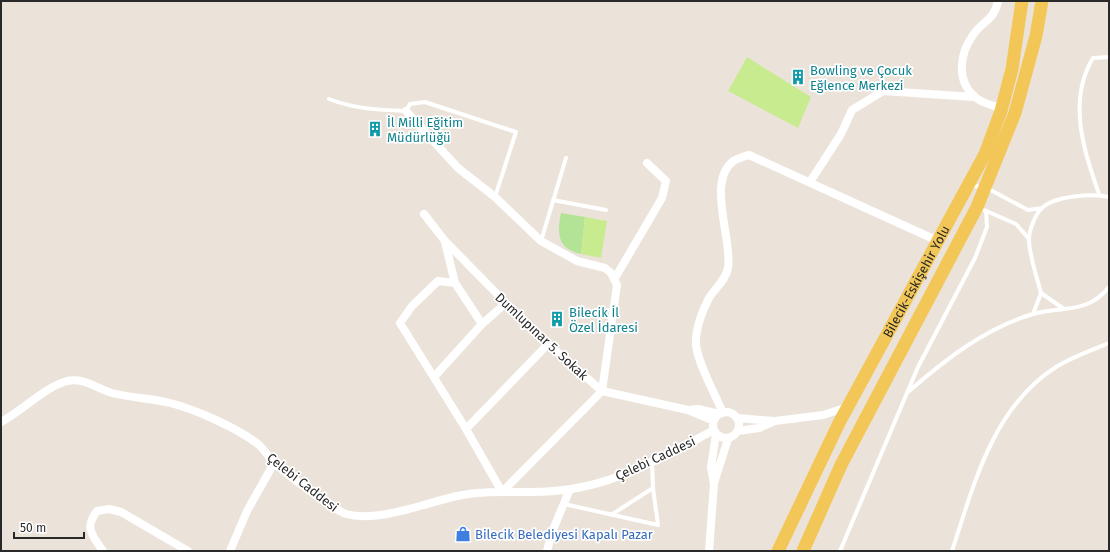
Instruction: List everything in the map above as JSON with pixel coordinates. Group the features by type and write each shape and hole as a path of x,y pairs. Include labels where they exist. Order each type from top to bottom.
{"main road":[{"name":"Bilecik-Eskişehir Yolu","path":"778,551 848,407 938,241 968,190 985,154 1002,108 1012,69 1022,1"},
{"name":"Bilecik-Eskişehir Yolu","path":"803,551 841,465 979,206 985,187 1015,113 1036,36 1042,1"}],"street":[{"path":"974,97 961,76 964,52 973,34 996,12 998,1"},
{"path":"810,182 841,134 852,110 883,91 974,97 1002,108"},
{"path":"406,111 458,168 496,197 541,240 577,261 604,268 615,278 617,285 602,391 502,492 466,430 400,323 412,306 438,281 455,283"},
{"path":"714,484 711,468 714,428 721,413 699,358 696,344 700,319 709,298 724,279 728,268 728,250 720,190 726,171 735,160 750,155 938,241"},
{"path":"615,278 662,198 666,181 647,163"},
{"name":"Dumlupınar 5. Sokak","path":"424,214 445,241 506,303 548,344 602,391 688,410 698,409 721,413"},
{"path":"445,241 455,283 482,324"},
{"path":"434,377 482,324 506,303"},
{"path":"466,430 548,344"},
{"name":"Çelebi Caddesi","path":"1,422 59,384 74,380 81,381 110,392 168,402 184,407 246,436 260,446 274,463 344,514 367,518 459,495 570,489 608,480 652,462 714,428"},
{"path":"737,418 775,421 823,415 848,407"},
{"name":"Dumlupınar 5. Sokak","path":"688,410 714,428"},
{"path":"714,428 724,438 728,438 732,437 740,427 737,418 731,413 721,413"},
{"path":"738,431 759,428 775,421"},
{"path":"708,551 714,484 728,438"},
{"path":"230,551 247,511 274,463"},
{"path":"547,551 570,489"},
{"path":"103,551 90,532 90,520 97,511 109,508 121,512 188,551"}],"lane":[{"path":"1099,194 1089,164 1082,135 1079,110 1087,68 1093,58 1109,57"},
{"path":"329,99 366,109 406,111 410,104 425,102 516,132 496,197"},
{"path":"541,240 566,158"},
{"path":"968,190 985,187 1028,210 1042,208 1066,197 1099,194 1109,197"},
{"path":"554,200 606,210"},
{"path":"979,206 1016,224 1029,239"},
{"path":"840,551 918,366 975,258 987,226 979,206"},
{"path":"1033,314 1041,293 1029,239 1033,223 1042,208"},
{"path":"907,392 964,347 996,330 1033,314 1085,306 1105,292 1109,287"},
{"path":"1041,293 1064,309"},
{"path":"952,551 982,462 999,427 1027,389 1057,366 1109,343"},
{"path":"564,504 658,525 653,488 652,462"},
{"path":"611,515 653,488"}],"green space":[{"path":"747,57 811,97 798,128 728,91"},
{"path":"561,213 585,217 581,254 573,252 567,248 560,239 559,227"},
{"path":"585,217 607,221 601,258 581,254"}],"place":[{"name":"Bowling ve Çocuk Eğlence Merkezi","path":"798,77"},
{"name":"İl Milli Eğitim Müdürlüğü","path":"375,129"},
{"name":"Bilecik İl Özel İdaresi","path":"557,319"},
{"name":"Bilecik Belediyesi Kapalı Pazar","path":"463,534"}]}
